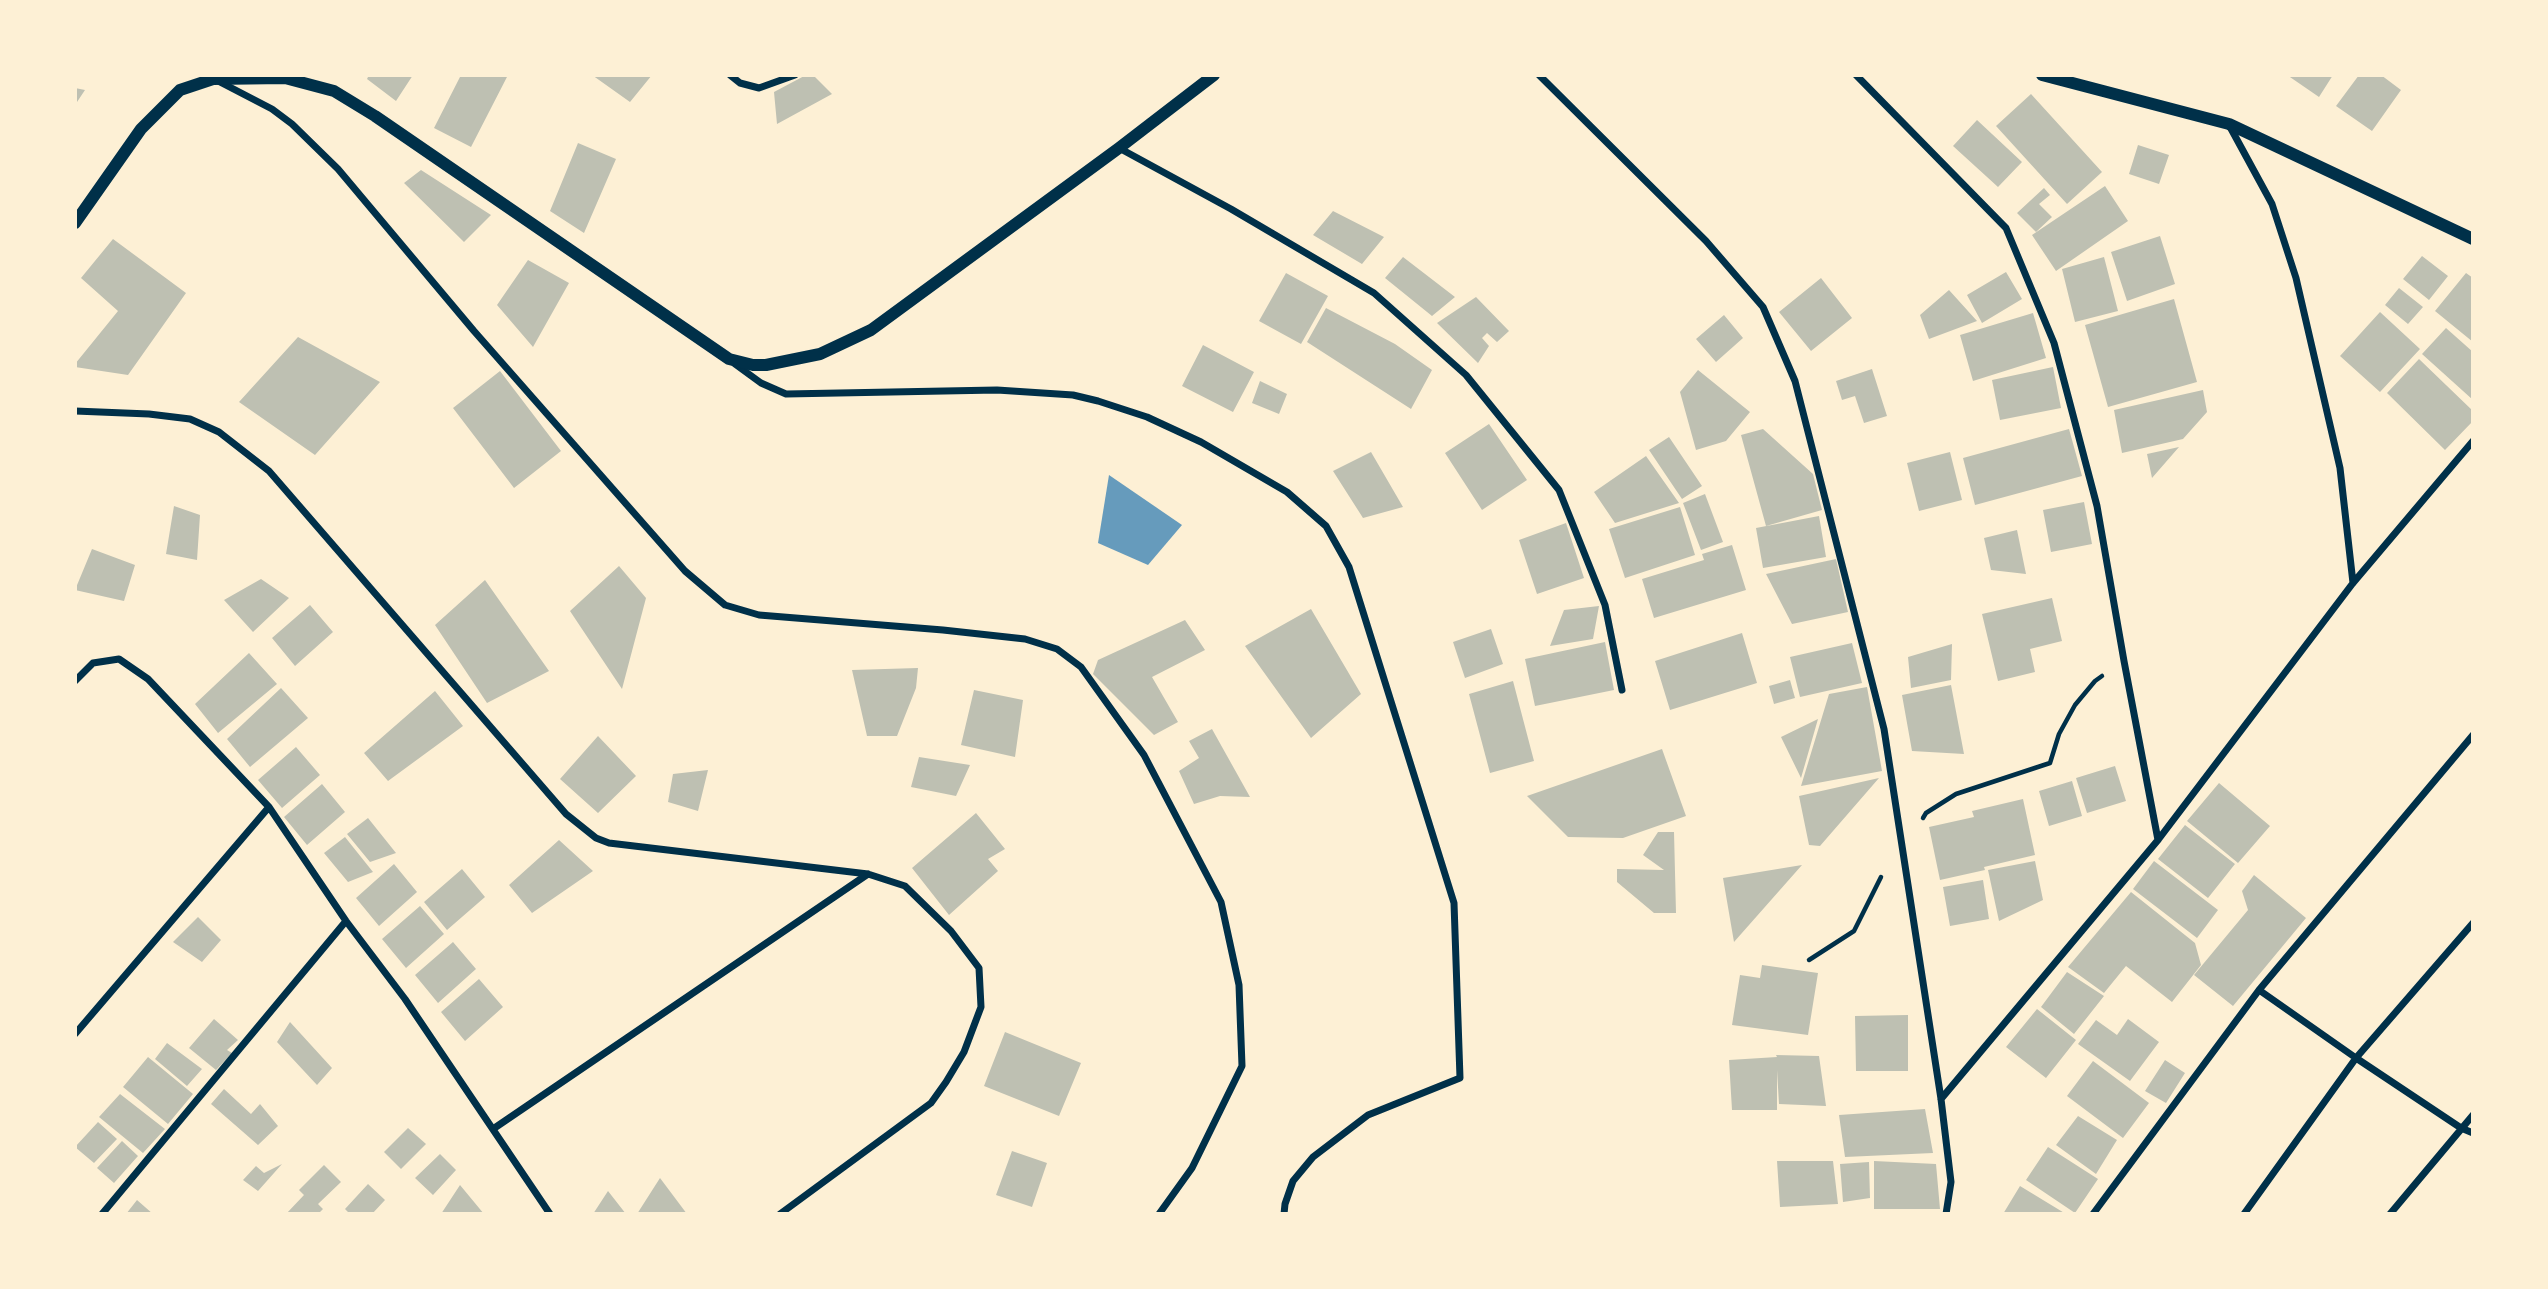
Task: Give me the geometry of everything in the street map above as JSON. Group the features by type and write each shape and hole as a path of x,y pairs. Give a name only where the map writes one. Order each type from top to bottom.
{"street":[{"path":"730,75 740,83 759,88 795,75"},
{"path":"729,359 752,365 766,365 811,356 871,330 1214,75"},
{"path":"1539,75 1706,241 1763,307 1796,381 1884,729 1941,1099 1951,1182 1945,1214"},
{"path":"1856,75 2006,228 2054,343 2097,506 2158,840"},
{"path":"2042,75 2229,124 2473,239"},
{"path":"75,223 141,128 180,90 213,79 285,78 334,91 375,116 761,383 786,394 997,390 1073,395 1147,417 1201,442 1287,492 1326,526 1349,567 1454,903 1460,1078 1368,1115 1313,1157 1293,1181 1284,1214"},
{"path":"213,79 282,116 338,169 474,331 685,571 725,605 759,615 1025,639 1057,649 1081,667 1144,755 1221,902 1239,985 1242,1066 1192,1168 1159,1214"},
{"path":"2229,124 2272,204 2296,278 2340,468 2353,583"},
{"path":"1119,148 1231,209 1374,293 1466,375 1559,490 1605,606 1622,690"},
{"path":"75,411 149,414 190,419 219,432 269,471 566,814 596,838 610,843 868,874 905,886 951,931 979,968 981,1007 964,1052 931,1103 780,1214"},
{"path":"1941,1099 2158,840 2353,583 2473,441"},
{"path":"75,681 93,663 119,659 148,679 269,807 346,921 405,999 550,1214"},
{"path":"2093,1214 2259,990 2473,735"},
{"path":"75,1034 269,807"},
{"path":"493,1129 868,874"},
{"path":"102,1214 346,921"},
{"path":"2244,1214 2356,1058 2473,923"},
{"path":"2259,990 2356,1058 2461,1128 2473,1133"},
{"path":"2390,1214 2473,1115"}],"path":[{"path":"1808,960 1854,930 1885,868 1926,813 1956,794 2050,763 2059,734 2075,705 2095,681 2124,661"}],"water":[{"path":"1109,475 1182,525 1148,565 1098,543"}],"building":[{"path":"369,75 413,75 396,101 367,79"},
{"path":"461,75 508,75 471,147 434,128"},
{"path":"592,75 652,75 630,102"},
{"path":"806,75 813,75 832,94 777,124 774,92"},
{"path":"2287,75 2333,75 2319,97"},
{"path":"2359,75 2381,75 2401,90 2372,131 2336,106"},
{"path":"75,88 85,90 75,105"},
{"path":"2031,94 2102,172 2067,204 1996,126"},
{"path":"1977,120 2022,162 1998,187 1953,146"},
{"path":"578,143 616,159 584,233 550,211"},
{"path":"2138,145 2169,155 2159,184 2129,174"},
{"path":"421,170 491,215 464,242 404,183"},
{"path":"2105,186 2128,221 2056,271 2032,235"},
{"path":"2044,188 2050,195 2039,204 2052,217 2036,232 2017,213"},
{"path":"1333,211 1384,237 1362,264 1313,235"},
{"path":"2160,236 2175,284 2127,301 2111,252"},
{"path":"113,239 186,293 128,375 75,367 118,311 81,278"},
{"path":"2422,256 2448,276 2429,300 2403,279"},
{"path":"1403,257 1455,297 1432,316 1385,278"},
{"path":"2104,257 2118,311 2075,322 2062,269"},
{"path":"528,260 569,283 533,347 497,305"},
{"path":"2006,272 2022,299 1982,323 1967,295"},
{"path":"1286,273 1328,296 1301,344 1259,321"},
{"path":"2466,273 2473,278 2473,342 2435,311"},
{"path":"1821,278 1852,318 1811,351 1779,312"},
{"path":"2399,288 2423,307 2408,324 2385,305"},
{"path":"1949,290 1977,321 1929,339 1920,315"},
{"path":"1476,297 1509,331 1497,342 1487,333 1482,338 1489,346 1478,363 1437,323"},
{"path":"2174,299 2197,382 2108,407 2085,325"},
{"path":"1326,308 1395,344 1432,370 1411,409 1307,342"},
{"path":"2380,312 2420,349 2380,392 2340,356"},
{"path":"2033,313 2046,358 1973,381 1960,335"},
{"path":"1724,315 1743,338 1716,362 1696,339"},
{"path":"2446,328 2473,352 2473,400 2422,354"},
{"path":"298,337 380,382 315,455 239,402"},
{"path":"1203,345 1254,372 1233,412 1182,386"},
{"path":"2419,359 2473,411 2473,421 2445,450 2387,393"},
{"path":"2053,367 2061,408 2000,420 1992,380"},
{"path":"1872,369 1887,416 1864,423 1855,396 1842,400 1836,381"},
{"path":"1698,370 1750,412 1726,441 1696,450 1680,392"},
{"path":"500,371 561,451 514,488 453,408"},
{"path":"1260,381 1287,394 1279,414 1252,403"},
{"path":"2203,390 2207,412 2183,439 2122,453 2114,410"},
{"path":"1489,424 1527,480 1482,510 1445,453"},
{"path":"1763,429 1813,474 1822,510 1766,526 1741,435"},
{"path":"2069,429 2082,476 1975,505 1963,458"},
{"path":"1669,437 1702,486 1682,499 1649,450"},
{"path":"2179,447 2152,478 2147,454"},
{"path":"1371,452 1403,507 1363,518 1333,471"},
{"path":"1950,452 1962,500 1919,511 1907,463"},
{"path":"1646,456 1679,503 1615,523 1594,492"},
{"path":"1705,494 1723,542 1701,550 1683,503"},
{"path":"2084,502 2092,544 2051,552 2043,510"},
{"path":"174,506 200,515 197,560 166,554"},
{"path":"1680,507 1695,555 1625,578 1609,529"},
{"path":"1819,516 1826,557 1763,568 1756,528"},
{"path":"1566,523 1584,578 1537,594 1519,540"},
{"path":"2017,530 2026,574 1991,570 1984,538"},
{"path":"1732,545 1746,590 1654,618 1642,579 1704,560 1702,554"},
{"path":"92,549 135,565 124,601 75,590"},
{"path":"1836,559 1848,612 1792,624 1766,574"},
{"path":"619,566 646,598 622,689 570,611"},
{"path":"261,579 289,598 253,632 224,600"},
{"path":"485,580 549,671 487,703 435,625"},
{"path":"2052,598 2062,641 2030,649 2035,672 1998,681 1982,614"},
{"path":"310,605 333,632 295,666 272,638"},
{"path":"1599,606 1593,639 1550,646 1564,610"},
{"path":"1311,609 1361,694 1311,738 1245,646"},
{"path":"1185,620 1205,650 1152,677 1178,722 1154,735 1093,674 1098,660"},
{"path":"1491,629 1503,664 1465,678 1453,642"},
{"path":"1742,633 1757,683 1670,710 1655,661"},
{"path":"1605,642 1614,690 1535,706 1525,659"},
{"path":"1852,643 1862,683 1800,697 1790,657"},
{"path":"1952,644 1951,680 1911,688 1908,657"},
{"path":"249,653 277,684 218,733 195,704"},
{"path":"918,668 916,688 897,736 867,736 852,670"},
{"path":"1790,680 1795,698 1774,704 1769,686"},
{"path":"1513,681 1534,761 1490,773 1469,694"},
{"path":"1951,685 1964,754 1912,751 1902,695"},
{"path":"1867,687 1882,771 1801,786 1829,694"},
{"path":"281,688 308,718 250,767 227,739"},
{"path":"974,690 1023,700 1015,757 961,745"},
{"path":"435,691 463,726 388,781 364,753"},
{"path":"1818,719 1801,778 1781,737"},
{"path":"1212,729 1250,797 1220,796 1194,804 1179,771 1199,758 1189,741"},
{"path":"598,736 636,776 598,813 560,779"},
{"path":"296,747 320,775 282,808 258,780"},
{"path":"1662,749 1686,816 1623,838 1568,837 1527,796"},
{"path":"919,757 970,765 956,796 911,787"},
{"path":"2115,766 2126,801 2087,813 2076,778"},
{"path":"708,770 698,811 668,802 673,774"},
{"path":"1879,778 1820,846 1809,845 1799,796"},
{"path":"2072,781 2082,816 2049,826 2039,791"},
{"path":"2219,783 2270,826 2238,863 2187,821"},
{"path":"322,784 345,812 307,845 284,817"},
{"path":"2023,799 2035,855 1940,880 1929,827 1974,817 1972,811"},
{"path":"976,813 1005,849 988,859 998,871 949,915 912,868"},
{"path":"368,818 396,853 370,862 347,834"},
{"path":"2185,825 2235,864 2208,898 2158,859"},
{"path":"1658,832 1674,832 1676,913 1654,913 1617,882 1617,869 1664,870 1643,855"},
{"path":"345,837 373,872 348,882 324,853"},
{"path":"559,840 593,871 532,913 509,885"},
{"path":"2035,861 2043,900 1999,921 1988,870"},
{"path":"2154,861 2218,910 2197,938 2133,889"},
{"path":"394,864 417,892 379,926 356,898"},
{"path":"1802,865 1734,942 1723,878"},
{"path":"462,869 485,897 447,930 424,902"},
{"path":"2254,875 2306,918 2233,1006 2194,975 2248,910 2242,891"},
{"path":"1983,880 1989,919 1950,926 1943,887"},
{"path":"2131,892 2195,943 2201,965 2172,1002 2126,966 2104,993 2068,967"},
{"path":"420,906 444,934 406,968 382,939"},
{"path":"198,917 221,940 202,962 173,942"},
{"path":"453,942 476,969 438,1003 415,975"},
{"path":"1762,965 1818,973 1808,1035 1732,1025 1740,975 1760,978"},
{"path":"2067,972 2104,996 2074,1034 2041,1007"},
{"path":"479,979 503,1007 465,1041 441,1012"},
{"path":"2037,1009 2076,1040 2046,1078 2006,1047"},
{"path":"1908,1015 1908,1071 1856,1071 1855,1016"},
{"path":"214,1019 238,1040 227,1050 232,1053 216,1070 189,1048"},
{"path":"2128,1019 2159,1042 2130,1081 2078,1044 2096,1020 2117,1035"},
{"path":"290,1022 332,1068 317,1085 277,1042"},
{"path":"1005,1032 1081,1063 1059,1116 984,1086"},
{"path":"167,1043 202,1069 187,1086 155,1059"},
{"path":"1776,1055 1819,1056 1826,1106 1779,1104 1777,1070 1777,1110 1732,1110 1729,1060 1777,1057"},
{"path":"148,1057 193,1094 168,1124 123,1087"},
{"path":"2165,1060 2185,1073 2166,1103 2145,1091"},
{"path":"2093,1061 2149,1103 2123,1138 2067,1096"},
{"path":"224,1089 251,1114 260,1104 278,1126 258,1145 211,1104"},
{"path":"120,1094 165,1129 143,1153 99,1117"},
{"path":"1925,1109 1933,1153 1845,1157 1839,1115"},
{"path":"2078,1116 2117,1140 2096,1174 2056,1145"},
{"path":"98,1122 117,1139 94,1163 75,1147"},
{"path":"408,1128 426,1144 401,1169 384,1152"},
{"path":"122,1141 138,1156 114,1183 97,1168"},
{"path":"2048,1147 2098,1179 2075,1213 2026,1180"},
{"path":"1012,1151 1047,1163 1032,1207 996,1195"},
{"path":"440,1154 456,1170 433,1195 415,1178"},
{"path":"1777,1161 1833,1161 1838,1204 1780,1207"},
{"path":"1874,1161 1936,1164 1940,1209 1874,1209"},
{"path":"1869,1162 1870,1198 1843,1202 1840,1164"},
{"path":"282,1164 258,1191 243,1180 256,1166 264,1173"},
{"path":"324,1165 341,1182 318,1204 323,1209 318,1214 286,1214 304,1195 299,1190"},
{"path":"660,1178 687,1214 637,1214"},
{"path":"368,1184 385,1200 372,1214 350,1214 345,1209"},
{"path":"460,1185 484,1214 441,1214"},
{"path":"2020,1186 2066,1214 2003,1214"},
{"path":"608,1191 626,1214 593,1214"},
{"path":"137,1200 153,1214 126,1214"}]}
